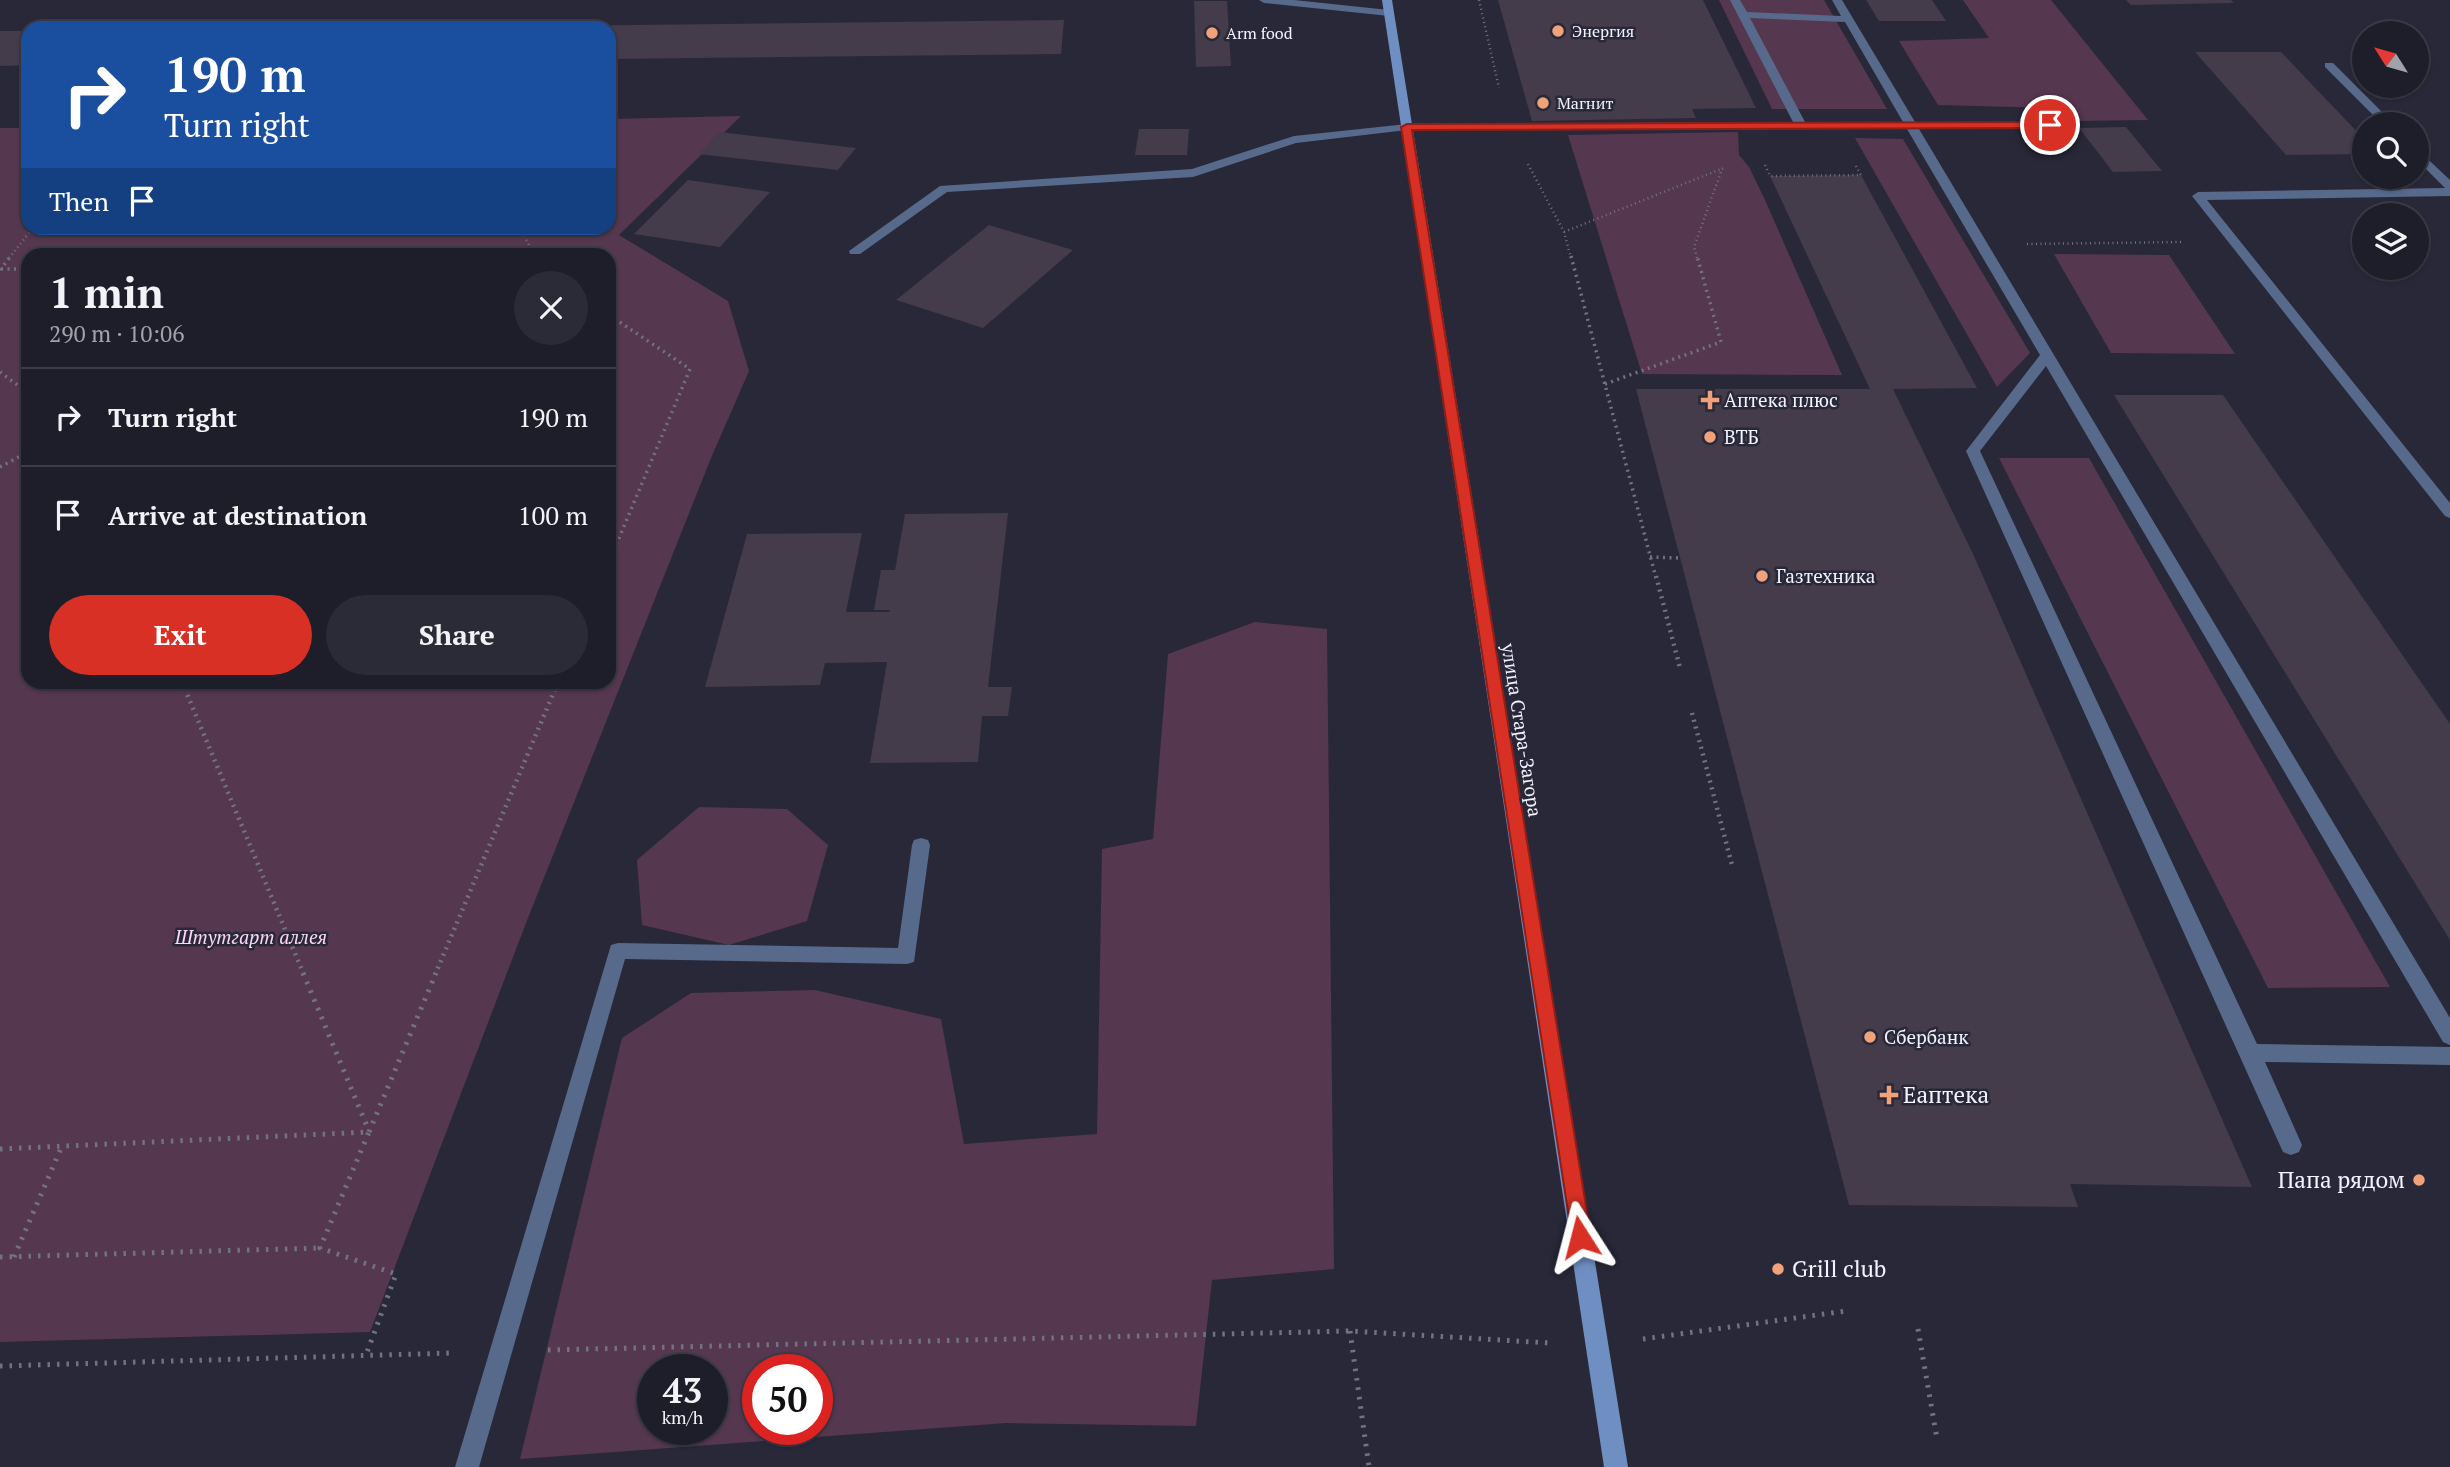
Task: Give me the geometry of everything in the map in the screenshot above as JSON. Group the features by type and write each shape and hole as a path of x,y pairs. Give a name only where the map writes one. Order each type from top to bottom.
{"main road":[{"name":"улица Стара-Загора","path":"1388,6 1616,1467"}],"lane":[{"path":"1264,0 1388,6"},
{"path":"1735,0 1801,126"},
{"path":"1837,0 2450,1035"},
{"path":"1743,15 1848,19"},
{"path":"2329,65 2376,112"},
{"path":"855,251 944,188 1193,173 1294,140 1407,127 2050,125"},
{"path":"2429,166 2450,189"},
{"path":"2450,189 2199,196 2450,513"},
{"path":"2047,356 1973,451 2291,1145"},
{"path":"467,1467 618,951 907,956 921,845"},
{"path":"2251,1053 2450,1056"}],"path":[{"path":"1479,0 1508,127 1564,232 1679,668"},
{"path":"1564,232 1735,165"},
{"path":"1605,384 1721,342 1695,247 1722,169"},
{"path":"0,270 28,235"},
{"path":"1980,244 2233,242"},
{"path":"0,270 21,269"},
{"path":"616,320 690,369 616,545"},
{"path":"0,372 21,388"},
{"path":"0,467 21,456"},
{"path":"1650,557 1680,558"},
{"path":"185,689 369,1132"},
{"path":"320,1248 555,689"},
{"path":"1692,713 1732,865"},
{"path":"0,1149 369,1132"},
{"path":"14,1257 62,1146"},
{"path":"0,1258 320,1248 396,1274 366,1355"},
{"path":"0,1366 1350,1331 1597,1346 1846,1311"},
{"path":"1918,1329 1937,1439"},
{"path":"1350,1331 1369,1467"}],"green space":[{"path":"1719,0 1824,0 1887,109 1772,109"},
{"path":"1963,0 2051,0 2148,120 2075,121 2054,108 1938,105 1899,41 1989,38"},
{"name":"Штутгарт аллея","path":"741,116 619,235 728,301 749,371 711,458 526,923 370,1332 0,1342 0,128 21,128 21,235 616,235 616,119"},
{"path":"1738,132 1739,155 1749,167 1765,200 1842,375 1642,374 1568,135"},
{"path":"1855,138 1903,139 2030,353 1997,387"},
{"path":"2054,254 2169,255 2235,354 2111,353"},
{"path":"1999,458 2089,458 2390,987 2268,988"},
{"path":"1255,622 1327,629 1334,1269 1212,1280 1196,1426 1006,1423 833,1436 833,1354 742,1354 742,1443 728,1444 728,1354 637,1354 637,1445 709,1445 520,1459 622,1038 691,993 815,990 941,1019 964,1144 1097,1134 1102,849 1153,839 1168,654"},
{"path":"699,807 787,809 828,845 807,921 729,945 642,925 637,860"}],"building":[{"path":"1498,0 1703,0 1756,108 1692,109 1696,118 1532,121"},
{"path":"1866,0 1932,0 1946,21 1879,21"},
{"path":"2126,0 2231,0 2234,3 2131,5"},
{"path":"1194,1 1227,1 1231,66 1196,67"},
{"path":"1064,20 1061,54 616,59 616,25"},
{"path":"0,31 21,31 21,65 0,66"},
{"path":"2195,52 2281,52 2352,126 2352,154 2286,155"},
{"path":"2126,127 2162,171 2113,172 2079,128"},
{"path":"1139,129 1189,129 1187,155 1135,155"},
{"path":"719,132 856,148 838,170 699,154"},
{"path":"1861,175 1977,388 1893,389 1974,556 2252,1187 2070,1184 2078,1207 1849,1205 1636,389 1870,389 1770,176"},
{"path":"688,180 770,192 720,247 634,234"},
{"path":"989,225 1073,250 983,328 896,300"},
{"path":"2114,395 2223,395 2450,724 2450,940"},
{"path":"1008,513 988,687 1012,687 1008,716 982,716 978,762 870,763 887,662 825,663 820,685 705,687 747,534 862,533 846,612 889,612 890,610 874,610 881,570 895,570 905,514"}],"place":[{"name":"Энергия","path":"1558,31"},
{"name":"Arm food","path":"1212,33"},
{"name":"Магнит","path":"1543,103"},
{"name":"Аптека плюс","path":"1710,400"},
{"name":"ВТБ","path":"1710,437"},
{"name":"Газтехника","path":"1762,576"},
{"name":"Сбербанк","path":"1870,1037"},
{"name":"Еаптека","path":"1889,1095"},
{"name":"Папа рядом","path":"2419,1180"},
{"name":"Grill club","path":"1778,1269"}],"route":[{"path":"1580,1237 1407,127 2050,125"}]}
